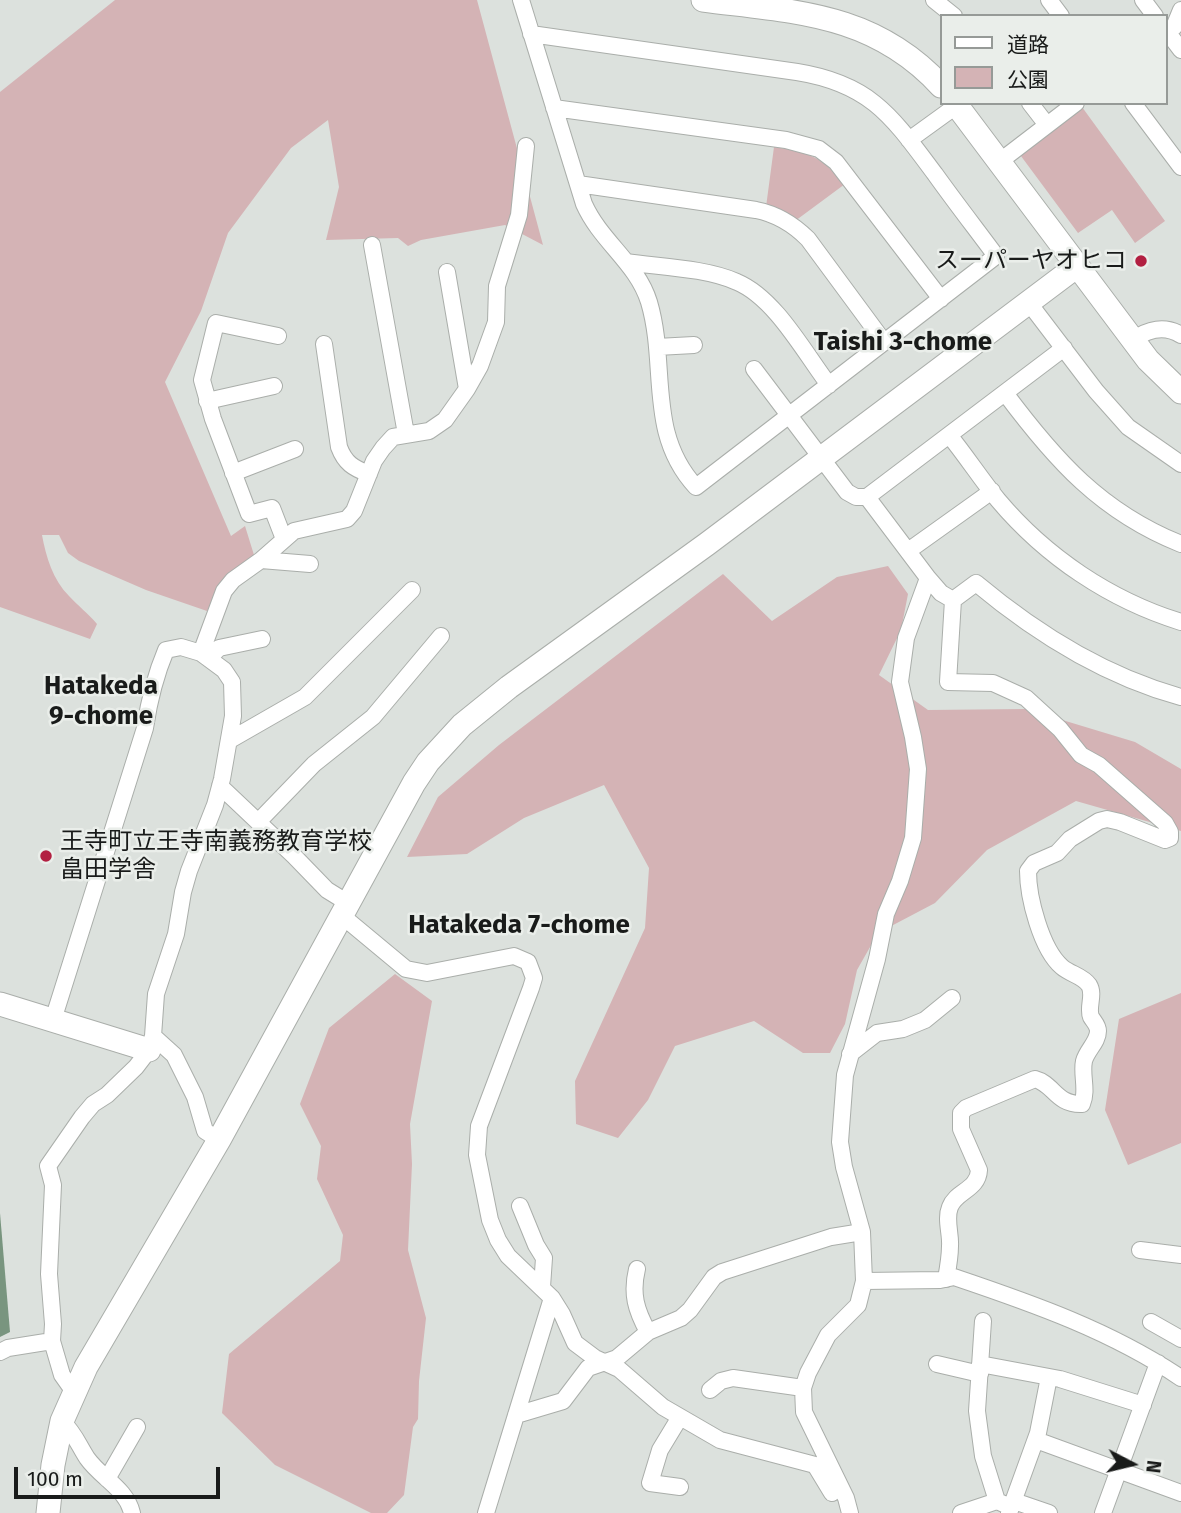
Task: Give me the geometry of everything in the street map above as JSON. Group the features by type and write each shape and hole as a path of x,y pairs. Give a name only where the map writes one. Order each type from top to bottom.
{"street":[{"path":"521,0 531,34 578,184 591,221 626,262 648,298 657,347 666,434 678,465 696,487 996,256 889,114 851,88 827,78 797,72 531,34"},
{"path":"703,0 757,4 827,18 856,27 902,52 940,85"},
{"path":"934,0 952,14"},
{"path":"1167,31 1174,27 1181,10"},
{"path":"1167,33 1181,50"},
{"path":"909,140 955,105"},
{"path":"957,105 1133,340 1161,374 1181,392"},
{"path":"1032,105 1047,125"},
{"path":"999,162 1073,105"},
{"path":"1134,105 1181,167"},
{"path":"554,108 786,140 819,149 845,172 941,299"},
{"path":"205,656 224,591 233,580 294,531 347,519 354,511 383,448 393,437 429,430 445,420 467,389 480,366 496,322 497,286 519,215 526,146"},
{"path":"578,184 756,210 778,217 808,239 884,342"},
{"path":"372,245 407,435"},
{"path":"626,262 712,274 739,282 766,301 829,385"},
{"path":"48,1513 53,1465 62,1422 74,1391 219,1140 344,909 428,762 462,726 509,687 707,544 1077,266"},
{"path":"447,272 467,389"},
{"path":"1029,303 1096,391 1128,428 1181,464"},
{"path":"278,336 216,323 202,380 207,401 249,514 272,508 284,539"},
{"path":"1133,340 1145,331 1161,329 1172,330 1181,335"},
{"path":"324,344 343,459 353,468 369,474"},
{"path":"657,347 694,345"},
{"path":"754,369 847,492 867,497 1064,348"},
{"path":"207,401 274,386"},
{"path":"1004,393 1052,454 1094,493 1138,523 1181,544"},
{"path":"949,435 1023,526 1075,570 1126,600 1181,622"},
{"path":"233,473 295,449"},
{"path":"908,551 992,491"},
{"path":"867,497 928,578 941,593 953,600"},
{"path":"261,560 310,564"},
{"path":"850,1512 804,1412 803,1388 828,1335 858,1305 864,1281 862,1232 840,1142 845,1075 877,959 886,914 900,881 913,838 918,769 914,737 900,682 906,638 928,578"},
{"path":"953,600 976,583 1037,631 1068,650 1139,684 1181,697"},
{"path":"230,740 305,697 412,590"},
{"path":"946,1279 950,1248 948,1210 979,1177 979,1170 961,1129 961,1113 966,1108 1035,1079 1040,1080 1055,1096 1066,1102 1082,1104 1085,1097 1084,1063 1098,1029 1090,1011 1092,991 1088,984 1057,962 1046,944 1031,899 1028,871 1034,863 1057,853 1070,839 1107,819 1165,840 1170,838 1165,823 1099,765 1081,754 1060,729 1026,698 993,683 948,682 953,600"},
{"path":"258,822 314,764 373,717 442,636"},
{"path":"205,656 219,648 262,639"},
{"path":"53,1020 141,740 149,702 166,650 181,647 205,656 224,670 232,682 234,695 230,740 220,786 183,892 176,934 156,994 151,1043 136,1067 82,1117 48,1166 53,1185 49,1274 52,1341 62,1375 74,1391"},
{"path":"220,786 406,969 427,973 514,956 528,962 534,978 479,1126 477,1154 490,1220 498,1240 508,1256 547,1292 562,1314 575,1343 595,1358 619,1369 663,1407 730,1445 815,1465 834,1496 850,1512"},
{"path":"850,1054 877,1033 903,1029 925,1020 952,998"},
{"path":"0,1004 53,1020 151,1043 174,1055 195,1097 205,1131 219,1140"},
{"path":"486,1513 516,1415 547,1292 544,1258 520,1206"},
{"path":"516,1415 563,1401 588,1368 617,1358 648,1332 681,1318 722,1272 831,1237 862,1232"},
{"path":"1140,1250 1181,1255"},
{"path":"637,1269 633,1286 636,1311 648,1332"},
{"path":"864,1281 954,1277 1093,1328 1181,1378"},
{"path":"983,1321 977,1411 979,1436 1008,1505"},
{"path":"1151,1322 1181,1339"},
{"path":"0,1352 8,1348 52,1341"},
{"path":"1103,1513 1158,1363"},
{"path":"937,1364 1049,1377 1143,1405"},
{"path":"1008,1505 1036,1440 1049,1377"},
{"path":"710,1390 721,1381 733,1378 803,1388"},
{"path":"680,1417 660,1450 650,1483 680,1487"},
{"path":"62,1422 75,1434 87,1457 129,1502 132,1513"},
{"path":"107,1479 137,1427"},
{"path":"1036,1440 1181,1493"},
{"path":"961,1513 1008,1505 1049,1513"}],"green space":[{"path":"115,0 477,0 543,245 505,225 421,240 408,246 398,238 326,240 339,187 328,120 291,148 228,233 201,311 165,382 231,536 245,526 254,555 226,575 207,611 146,590 79,561 68,553 59,535 42,535 54,575 69,596 97,624 90,639 0,607 0,92"},
{"path":"1082,107 1165,221 1135,243 1112,210 1078,233 1018,152"},
{"path":"774,147 814,157 845,184 795,221 766,207"},
{"path":"888,566 908,594 901,630 879,675 928,710 1026,709 1135,742 1181,769 1181,831 1076,801 987,850 935,903 878,933 857,970 845,1024 830,1053 803,1053 754,1021 675,1046 648,1100 618,1138 576,1124 575,1081 645,928 649,868 604,785 524,818 467,854 407,857 438,797 499,745 723,574 772,621 837,577"},
{"path":"395,974 432,1001 410,1124 412,1164 408,1250 426,1318 418,1419 413,1427 404,1495 387,1513 371,1513 275,1465 222,1413 229,1354 340,1261 343,1235 317,1179 321,1146 300,1104 329,1028"},
{"path":"1181,993 1181,1143 1128,1165 1105,1110 1119,1019"}],"shaded area":[{"path":"0,1213 10,1332 0,1337"}],"place":[{"name":"スーパーヤオヒコ","path":"1141,261"},
{"name":"王寺町立王寺南義務教育学校 畠田学舎","path":"46,856"}],"district":[{"name":"Taishi 3-chome","path":"903,343"},
{"name":"Hatakeda 9-chome","path":"101,702"},
{"name":"Hatakeda 7-chome","path":"519,926"}]}
